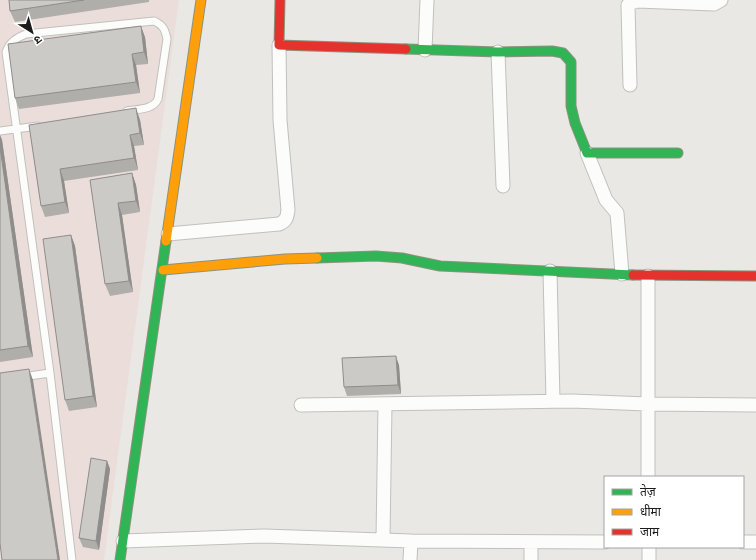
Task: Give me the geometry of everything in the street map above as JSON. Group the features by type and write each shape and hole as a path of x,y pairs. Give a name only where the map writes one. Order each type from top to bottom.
{"street":[{"path":"120,560 202,0"},
{"path":"168,234 279,224 284,222 287,217 288,210 280,120 280,0"},
{"path":"425,50 427,0"},
{"path":"630,84 629,4 638,1 714,4 721,0"},
{"path":"279,45 498,52 563,52 571,62 572,110 575,123 606,200 618,213 622,274"},
{"path":"498,52 503,186"},
{"path":"587,153 678,153"},
{"path":"163,270 285,259 376,256 402,258 440,266 648,276 756,276"},
{"path":"550,271 552,401"},
{"path":"648,276 648,476"},
{"path":"301,405 552,401 756,405"},
{"path":"383,540 385,404"},
{"path":"123,541 264,536 411,541 604,542"},
{"path":"410,560 411,541"},
{"path":"531,542 531,560"},
{"path":"744,542 756,542"},
{"path":"648,560 649,548"}],"lane":[{"path":"72,560 50,373 6,52 9,45 17,38 26,34 154,21 161,24 165,30 167,39 158,99 156,103 151,106 117,112"},
{"path":"0,131 48,124"},
{"path":"14,378 50,373"}],"shaded area":[{"path":"0,0 179,0 104,560 0,560"}],"building":[{"path":"9,0 84,0 10,11"},
{"path":"141,26 144,52 132,54 136,82 15,98 8,44"},
{"path":"136,108 140,133 130,135 134,158 60,169 65,202 41,206 29,125"},
{"path":"0,147 28,346 0,350"},
{"path":"132,173 136,201 118,203 129,281 105,284 90,180"},
{"path":"71,235 93,396 65,400 43,239"},
{"path":"396,356 398,385 344,387 342,358"},
{"path":"29,369 58,560 2,560 0,543 0,373"},
{"path":"91,458 107,461 96,541 79,538"}],"traffic: fast":[{"path":"406,49 498,52 552,51 563,53 571,62 571,106 575,123 587,153 678,153"},
{"path":"120,560 166,241"},
{"path":"317,258 376,256 402,258 440,266 633,275"}],"traffic: slow":[{"path":"166,241 201,0"},
{"path":"163,270 285,259 317,258"}],"traffic: jam":[{"path":"280,0 279,45 406,49"},
{"path":"633,275 756,276"}]}
